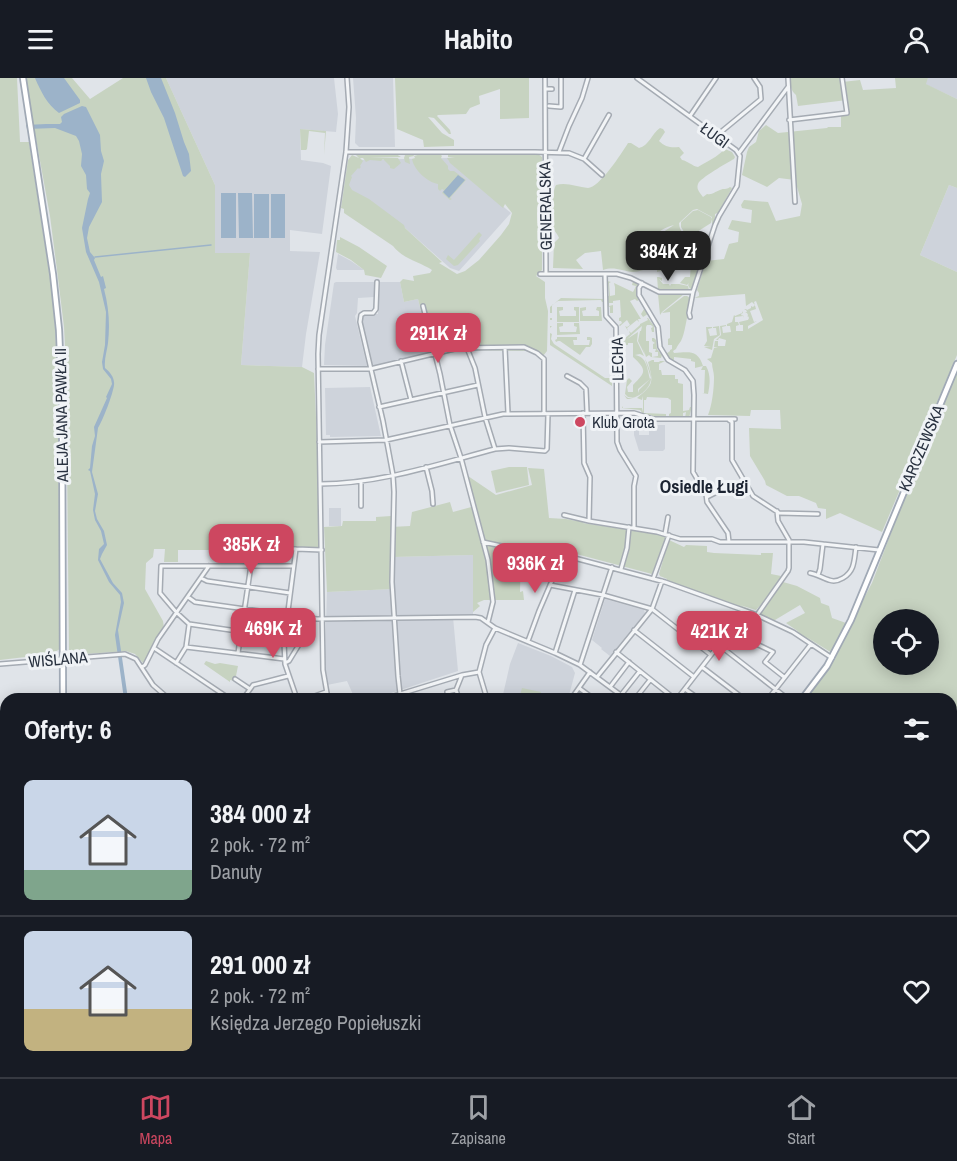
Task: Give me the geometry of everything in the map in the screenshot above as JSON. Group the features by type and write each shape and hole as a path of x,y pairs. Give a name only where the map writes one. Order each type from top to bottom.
{"main road":[{"name":"ALEJA JANA PAWŁA II","path":"22,78 53,274 60,346 63,427 63,693"},
{"name":"KARCZEWSKA","path":"806,693 832,658 851,620 957,363"}],"street":[{"path":"323,693 326,692 323,670 319,335 346,152 349,107 347,78"},
{"name":"GENERALSKA","path":"545,78 546,274 625,276 659,292 693,292"},
{"path":"549,106 561,107 561,78"},
{"path":"559,152 588,78"},
{"name":"ŁUGI","path":"637,78 739,153 738,183 717,220 693,292 688,313 690,317"},
{"path":"690,116 716,78"},
{"path":"716,136 761,99 760,87 754,78"},
{"path":"788,78 795,202"},
{"path":"789,120 847,113 842,78"},
{"path":"561,84 566,84"},
{"path":"739,153 788,87"},
{"path":"545,89 552,89"},
{"path":"584,159 609,115"},
{"path":"346,152 573,153 584,159 602,175"},
{"path":"540,274 546,274"},
{"name":"LECHA","path":"605,274 606,317 616,327 618,445 636,476 634,528"},
{"path":"376,282 375,311 364,313 360,318 393,475 394,618 400,693"},
{"path":"642,283 639,295 658,327 660,347 668,360 685,370 693,381 693,472 707,501 728,532 729,542"},
{"path":"423,306 450,425 488,560 493,602 488,622"},
{"path":"318,369 370,369 458,348 524,347 544,359 547,448 542,452 509,448 495,449 393,475 360,481 320,484"},
{"path":"467,348 475,368 485,417 495,449"},
{"path":"505,348 508,413"},
{"path":"401,362 411,400"},
{"path":"567,376 586,389 584,463 590,477 589,521"},
{"path":"380,407 478,385"},
{"path":"319,442 386,440 508,413 634,413 651,419 667,420 735,419"},
{"path":"728,419 732,422 732,460 753,496 779,513 818,514"},
{"path":"426,467 433,504"},
{"path":"360,481 361,506"},
{"path":"707,497 714,493 731,492 746,485"},
{"path":"757,615 788,571 789,539 778,521 777,511"},
{"path":"564,515 680,539 712,539 719,542 789,542 879,550"},
{"path":"653,579 667,535 668,517"},
{"path":"621,569 627,548 629,527"},
{"path":"483,542 511,548 528,546 545,549 662,581 757,615 793,632 832,658"},
{"path":"818,574 823,544"},
{"path":"810,573 818,574 830,581 839,581 850,574 854,566 856,547"},
{"path":"254,550 281,548 321,550"},
{"path":"295,693 284,661 284,637 296,549"},
{"path":"528,641 563,555"},
{"path":"162,693 153,685 142,667 210,565"},
{"path":"238,653 251,565"},
{"path":"186,647 289,661 302,640 189,624 160,593 162,566 293,566"},
{"path":"580,665 612,567"},
{"path":"201,578 207,581 290,593"},
{"path":"597,677 652,609 662,581"},
{"path":"550,585 603,595 652,609 711,655"},
{"path":"555,653 575,590"},
{"path":"188,597 195,602 323,619 473,616 580,665 618,693"},
{"path":"682,693 745,611"},
{"path":"176,663 186,647 189,624"},
{"path":"485,693 479,672 486,645 495,628"},
{"path":"634,630 694,678"},
{"path":"730,631 773,652 765,662 784,676"},
{"path":"772,693 811,644"},
{"path":"719,645 780,693"},
{"path":"153,648 221,693"},
{"path":"616,652 668,693"},
{"name":"WIŚLANA","path":"0,664 122,654 134,657 142,667"},
{"path":"610,687 629,662"},
{"path":"702,667 736,693"},
{"path":"623,693 640,671"},
{"path":"403,693 479,672"},
{"path":"575,693 590,672"},
{"path":"457,693 462,675"},
{"path":"247,693 254,684 288,676"},
{"path":"235,679 250,689"},
{"path":"640,693 650,680"},
{"path":"579,688 586,693"},
{"path":"686,689 691,693"},
{"path":"447,693 456,690"}],"shaded area":[{"path":"166,78 334,78 338,114 336,132 300,129 301,160 331,166 322,234 290,230 290,251 320,252 302,367 241,365 250,253 215,253 215,185"},
{"path":"353,78 393,78 395,147 359,147 355,143"},
{"path":"928,78 957,78 957,99 925,84"},
{"path":"448,158 511,213 459,271 450,268 405,228 348,189 351,162"},
{"path":"949,185 957,188 957,272 920,255"},
{"path":"338,254 351,261 364,270 337,270"},
{"path":"336,282 375,282 374,297 358,298 355,316 367,366 324,365 325,345"},
{"path":"378,282 400,282 404,302 418,299 429,353 372,366 361,318 365,314 378,314"},
{"path":"370,387 381,436 330,437 326,435 325,388"},
{"path":"648,423 648,426 639,427 639,435 649,435 649,431 657,431 657,425 665,425 665,449 663,451 639,451 634,427 637,424"},
{"path":"329,508 341,508 341,526 329,526"},
{"path":"473,555 473,616 453,617 458,671 391,693 352,693 347,681 327,685 325,658 327,592 393,589 393,557"},
{"path":"605,599 644,610 645,613 610,656 592,640"},
{"path":"518,643 551,656 572,667 575,673 570,693 503,693"}],"green space":[{"path":"0,78 17,78 20,142 29,142 52,291 58,385 60,649 51,654 0,660"},
{"path":"25,78 72,78 90,99 123,78 166,78 215,185 215,253 250,253 241,365 302,367 314,373 319,484 319,548 239,546 241,564 230,564 230,558 220,550 178,550 178,562 164,562 165,549 154,549 153,557 146,563 145,589 163,621 164,628 143,663 135,654 126,651 73,655 69,652 64,327 50,216"},
{"path":"395,78 529,78 529,118 500,119 500,89 479,96 480,104 470,108 466,114 438,115 451,134 434,118 428,117 442,133 454,140 454,146 424,147 423,140 397,129"},
{"path":"790,78 841,78 842,82 860,80 863,90 896,88 895,78 928,78 926,84 957,99 957,188 949,185 920,255 957,272 957,355 882,532 840,513 826,519 826,509 818,508 816,503 799,496 787,496 766,485 750,456 749,428 781,429 780,410 751,410 750,416 708,415 714,377 712,363 707,359 711,358 714,348 718,348 714,347 715,341 718,341 718,346 725,346 726,340 719,338 716,340 721,335 720,326 726,325 722,327 723,333 731,332 727,324 732,322 734,315 742,311 744,318 743,316 735,317 735,322 739,325 736,326 736,331 743,331 743,325 739,322 749,318 744,310 755,305 752,302 746,306 745,294 694,298 699,296 697,290 706,261 724,259 729,244 738,242 739,232 728,229 732,220 751,223 752,210 742,208 744,200 768,202 776,221 800,216 802,204 795,180 779,178 767,187 742,175 749,147 756,142 759,131 766,125 778,133 841,127 841,116 848,116 847,100 798,106","holes":["756,301 763,320 748,329 748,326 757,321 754,322 750,311 756,309 754,302"]},
{"path":"660,128 665,132 659,141 668,147 679,147 684,153 680,157 682,160 698,167 725,149 732,152 735,157 698,184 703,197 721,189 732,188 718,213 715,214 712,226 712,217 697,209 679,223 683,234 692,240 681,248 683,251 692,245 698,253 705,249 702,260 686,260 682,263 682,267 665,266 663,270 661,267 661,271 657,272 657,260 667,256 664,252 660,254 659,251 662,249 660,246 669,239 665,233 663,235 666,240 653,248 652,245 660,234 674,225 659,232 650,242 643,270 633,272 603,270 601,251 585,253 576,260 583,269 553,268 554,243 559,238 552,221 556,185 568,184 588,188 593,186 610,169 628,143 642,147"},
{"path":"300,129 326,131 324,155 325,133 309,131 307,149 301,150"},
{"path":"354,153 396,154 401,157 369,158 398,158 401,163 394,169 390,168 383,159 366,162 360,158 363,161 361,167 351,176 349,185 352,190 369,199 404,225 442,262 439,263 457,274 479,260 509,224 512,213 505,204 503,208 450,163 447,158 455,157 448,157 448,155 453,153 521,153 538,154 542,157 542,270 536,276 545,282 548,311 547,351 543,356 530,351 465,350 432,357 418,299 404,302 400,282 403,279 414,281 413,276 430,273 432,270 402,254 344,213 344,209 341,208 348,160 352,155 359,158"},
{"path":"408,154 414,156 409,157 410,164 405,162 404,158"},
{"path":"440,154 450,171 454,171 466,180 450,198 452,199 450,200 442,193 444,190 438,189 438,184 425,178 418,171 413,163 414,156"},
{"path":"698,210 711,217 711,223 687,237 681,227 681,222 693,211"},
{"path":"479,232 482,235 480,241 458,265 454,266 446,259 448,255 454,260"},
{"path":"340,237 387,266 381,278 365,275 364,270 336,252 337,240 340,240"},
{"path":"701,262 692,288 690,289 689,283 687,285 680,283 685,277 690,277 691,263"},
{"path":"657,277 662,278 662,281 659,279 663,284 688,286 689,290 658,289"},
{"path":"607,281 611,282 609,283 610,296 615,295 614,283 633,292 636,286 632,285 633,281 639,284 637,294 648,314 643,317 641,314 644,309 639,300 630,301 641,319 627,328 628,331 625,326 630,325 627,320 619,325 622,323 619,321 621,317 620,300 609,303 609,306 613,305 613,313 610,313 610,307 607,306 607,296 609,296"},
{"path":"658,294 684,294 660,315"},
{"path":"684,296 690,298 685,327 681,341 673,351 674,353 695,354 703,366 695,368 695,362 691,359 674,357 676,363 666,354 672,349 672,345 668,345 670,312 662,313"},
{"path":"561,298 604,299 604,302 601,300 554,303"},
{"path":"557,307 563,307 563,310 559,311 560,316 576,316 574,307 579,307 579,322 557,322"},
{"path":"586,307 586,310 582,311 583,316 599,316 599,311 596,310 597,307 601,307 602,321 580,321 580,308"},
{"path":"648,318 654,326 654,332 652,332 651,325 646,327 649,352 652,353 652,357 658,356 656,349 653,349 655,343 652,338 654,338 657,349 662,355 661,358 651,357 649,355 646,357 638,341 642,326 627,339 638,332 637,341 644,356 635,355 642,358 651,378 649,386 643,393 635,397 628,397 625,394 627,380 629,378 632,381 627,387 628,392 633,392 633,385 642,374 643,368 633,357 633,343 626,345 625,341 621,346 620,336 624,339 630,334 629,331 631,333"},
{"path":"557,323 563,323 563,326 559,327 560,332 576,332 577,327 574,323 579,323 580,334 557,335"},
{"path":"719,326 720,335 714,339 712,350 704,347 711,347 704,346 707,341 706,327 712,327 708,329 710,336 717,335 716,328 713,327"},
{"path":"550,333 554,344 605,378 612,378 612,386 550,345"},
{"path":"557,337 577,337 577,340 573,340 574,345 589,345 590,340 587,340 587,337 590,337 592,344 586,347 580,355 560,341 556,342"},
{"path":"652,360 654,362 665,361 659,364 662,375 675,375 678,383 683,384 683,411 692,407 692,416 691,410 689,418 685,418 686,412 683,413 683,418 669,418 671,400 668,398 647,397 644,400 644,413 666,414 666,418 656,416 652,418 650,415 651,418 644,415 640,410 622,408 622,406 623,408 642,408 643,412 643,396 642,400 637,398 651,383 648,362"},
{"path":"703,366 708,369 710,383 708,394 702,393 704,393 705,370 701,370"},
{"path":"957,372 957,693 811,693 835,659 872,583 913,475"},
{"path":"509,467 527,467 529,485 496,493 491,471"},
{"path":"528,468 544,469 549,518 582,520 583,523 648,533 649,531 666,536 652,574 546,546 521,545 520,592 523,591 524,600 484,600 477,603 480,606 473,612 473,555 393,557 393,589 327,592 324,527 342,526 343,521 376,521 376,517 391,516 391,527 410,526 412,512 450,502 453,512 475,506 468,476 496,495 532,485"},
{"path":"669,540 684,547 686,545 707,546 707,552 714,553 761,555 761,553 773,553 771,574 781,576 756,610 740,605 757,611 754,612 666,581 667,579 660,576"},
{"path":"783,582 797,586 820,598 821,603 829,606 832,618 846,623 832,653 805,636 830,653 829,655 786,628 799,632 786,623 805,613 800,605 774,622 761,615"},
{"path":"206,661 238,666 235,681 230,680 230,682 204,664"},
{"path":"522,688 541,692 541,693 521,693"}],"water":[{"path":"35,78 64,78 80,103 59,113 51,106"},
{"path":"146,78 161,78 175,113 189,154 191,171 185,177 164,118"},
{"path":"82,106 86,107 100,135 104,161 101,174 102,202 89,227 87,238 90,252 95,258 101,277 103,276 106,288 104,289 109,329 105,368 112,375 114,382 110,400 98,428 92,472 98,494 95,511 104,531 107,545 100,559 113,583 122,593 124,603 118,630 127,693 123,693 115,635 121,602 120,595 109,582 98,560 99,549 104,544 95,520 93,510 95,494 88,470 95,436 94,427 112,384 103,369 102,362 106,312 99,282 86,252 82,228 90,193 87,189 86,175 81,166 82,154 76,136 55,128 27,129 26,125 60,124 64,114"},
{"path":"458,175 465,180 449,198 443,192"},
{"path":"221,193 236,193 236,238 221,238"},
{"path":"238,193 252,193 253,238 239,238"},
{"path":"254,194 269,194 269,238 254,238"},
{"path":"271,194 285,194 285,238 271,238"}],"waterway":[{"path":"95,257 211,245"}],"place":[{"name":"Klub Grota","path":"580,422"}],"district":[{"name":"Osiedle Ługi","path":"704,487"}]}
